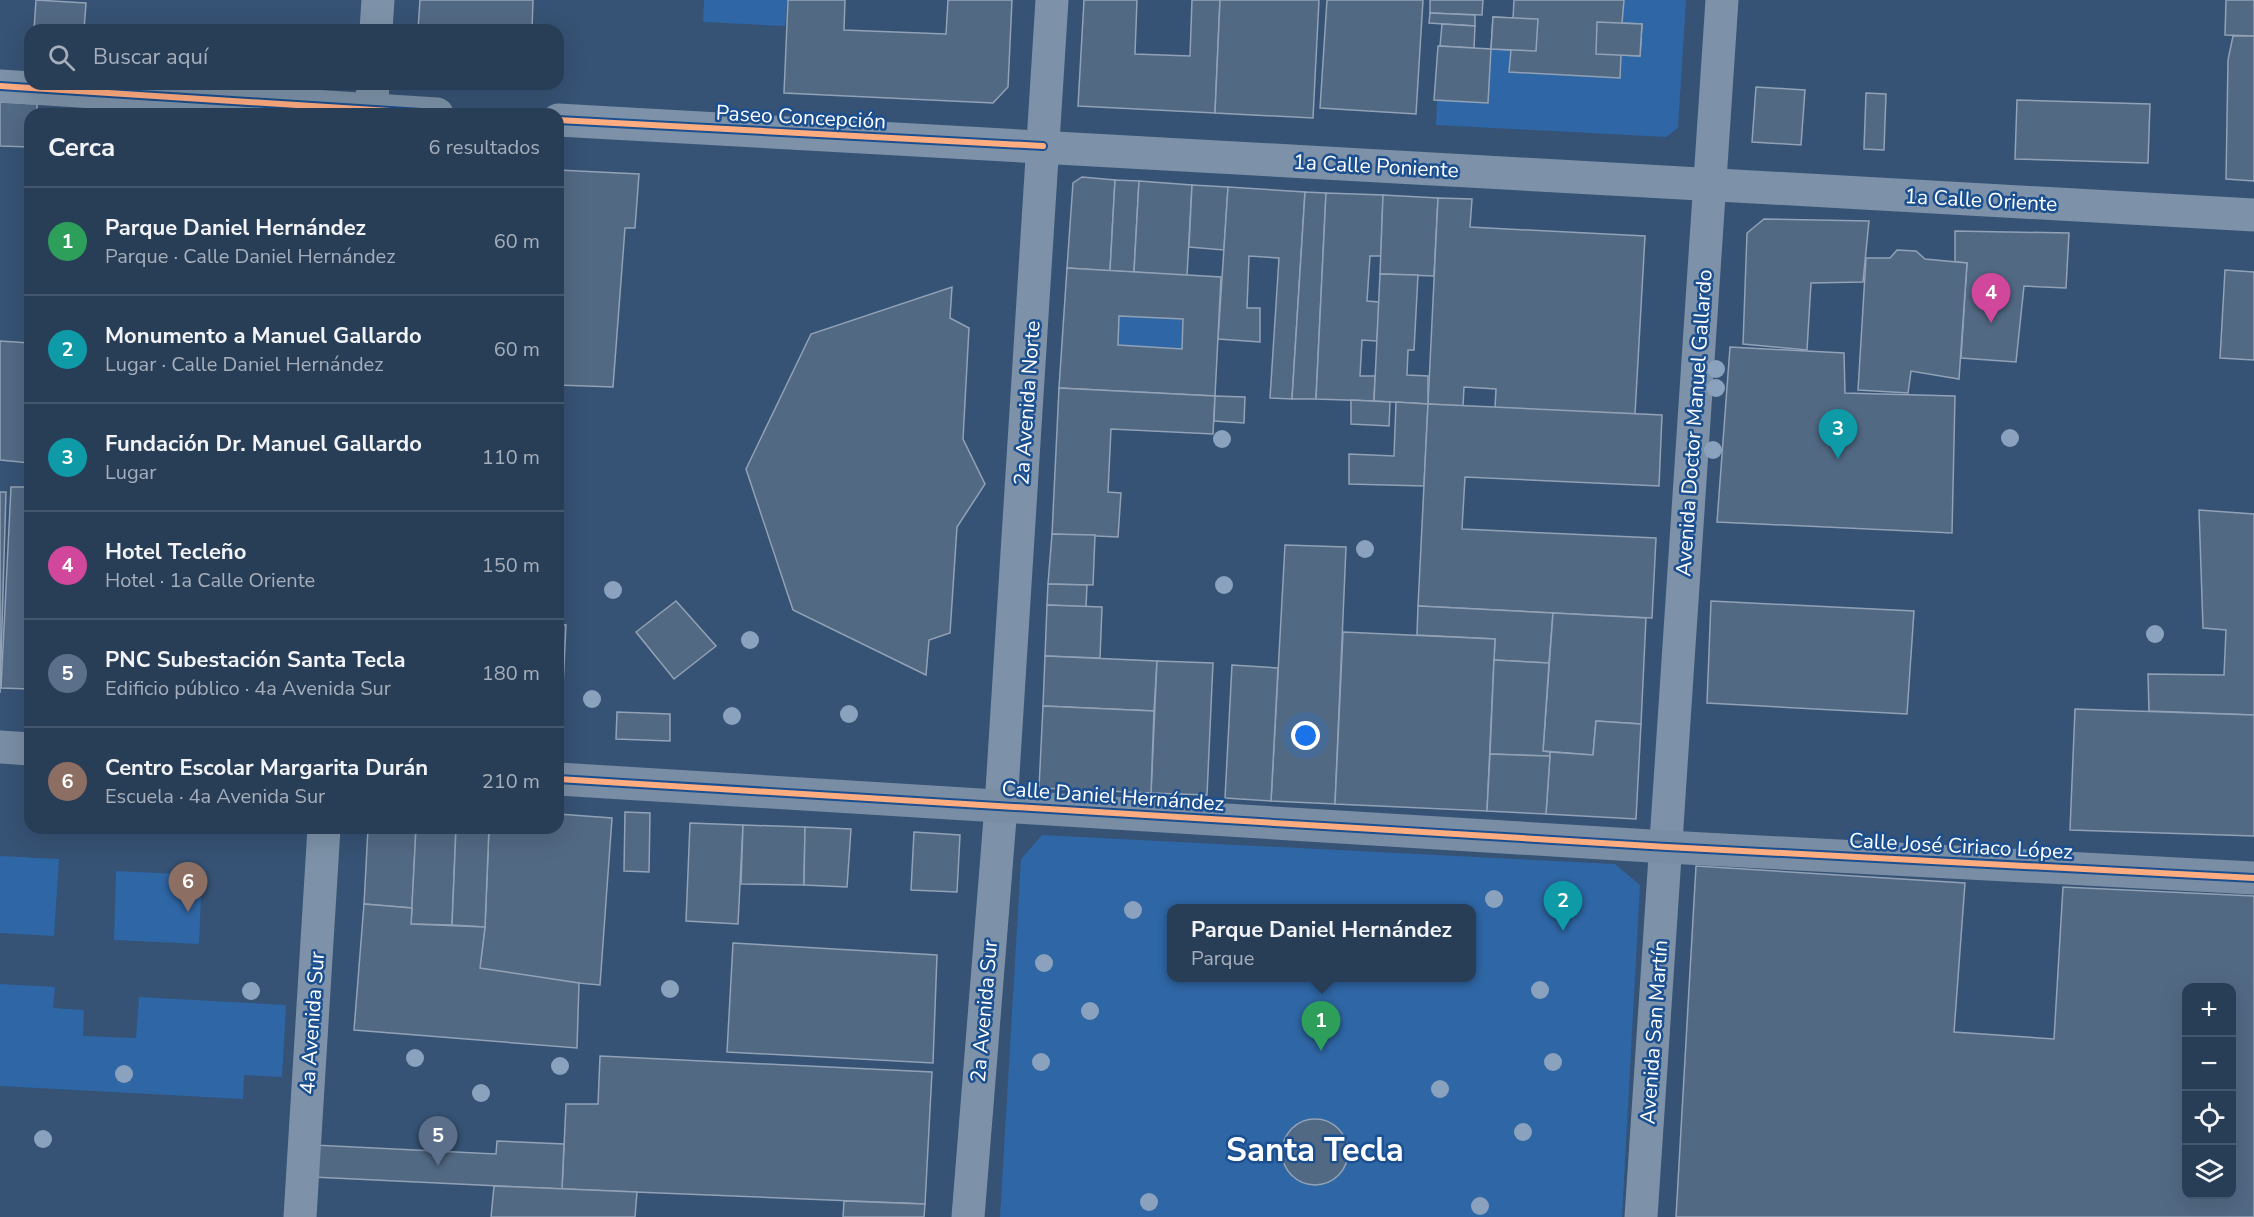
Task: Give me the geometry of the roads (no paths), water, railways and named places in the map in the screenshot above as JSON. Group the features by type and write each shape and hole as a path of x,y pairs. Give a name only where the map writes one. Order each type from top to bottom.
{"street":[{"path":"376,24 378,0"},
{"name":"2a Avenida Norte","path":"1001,806 1052,0"},
{"name":"Avenida Doctor Manuel Gallardo","path":"1666,847 1722,0"},
{"path":"0,86 24,87"},
{"path":"88,90 372,103 402,108"},
{"name":"Paseo Concepción","path":"564,120 1043,146"},
{"name":"1a Calle Poniente","path":"1043,146 1709,186"},
{"name":"1a Calle Oriente","path":"1709,186 2254,215"},
{"path":"0,747 24,748"},
{"name":"Calle Daniel Hernández","path":"564,779 1666,847"},
{"name":"2a Avenida Sur","path":"968,1217 1001,806"},
{"name":"4a Avenida Sur","path":"300,1217 324,834"},
{"name":"Calle José Ciriaco López","path":"1666,847 2254,878"},
{"name":"Avenida San Martín","path":"1641,1217 1666,847"}],"place":[{"name":"Hotel Tecleño","path":"1991,323"},
{"name":"Fundación Dr. Manuel Gallardo","path":"1838,459"},
{"name":"Centro Escolar Margarita Durán","path":"188,912"},
{"name":"Monumento a Manuel Gallardo","path":"1563,931"},
{"name":"Parque Daniel Hernández","path":"1321,1051"},
{"name":"PNC Subestación Santa Tecla","path":"438,1166"}],"district":[{"name":"Santa Tecla","path":"1315,1150"}]}
